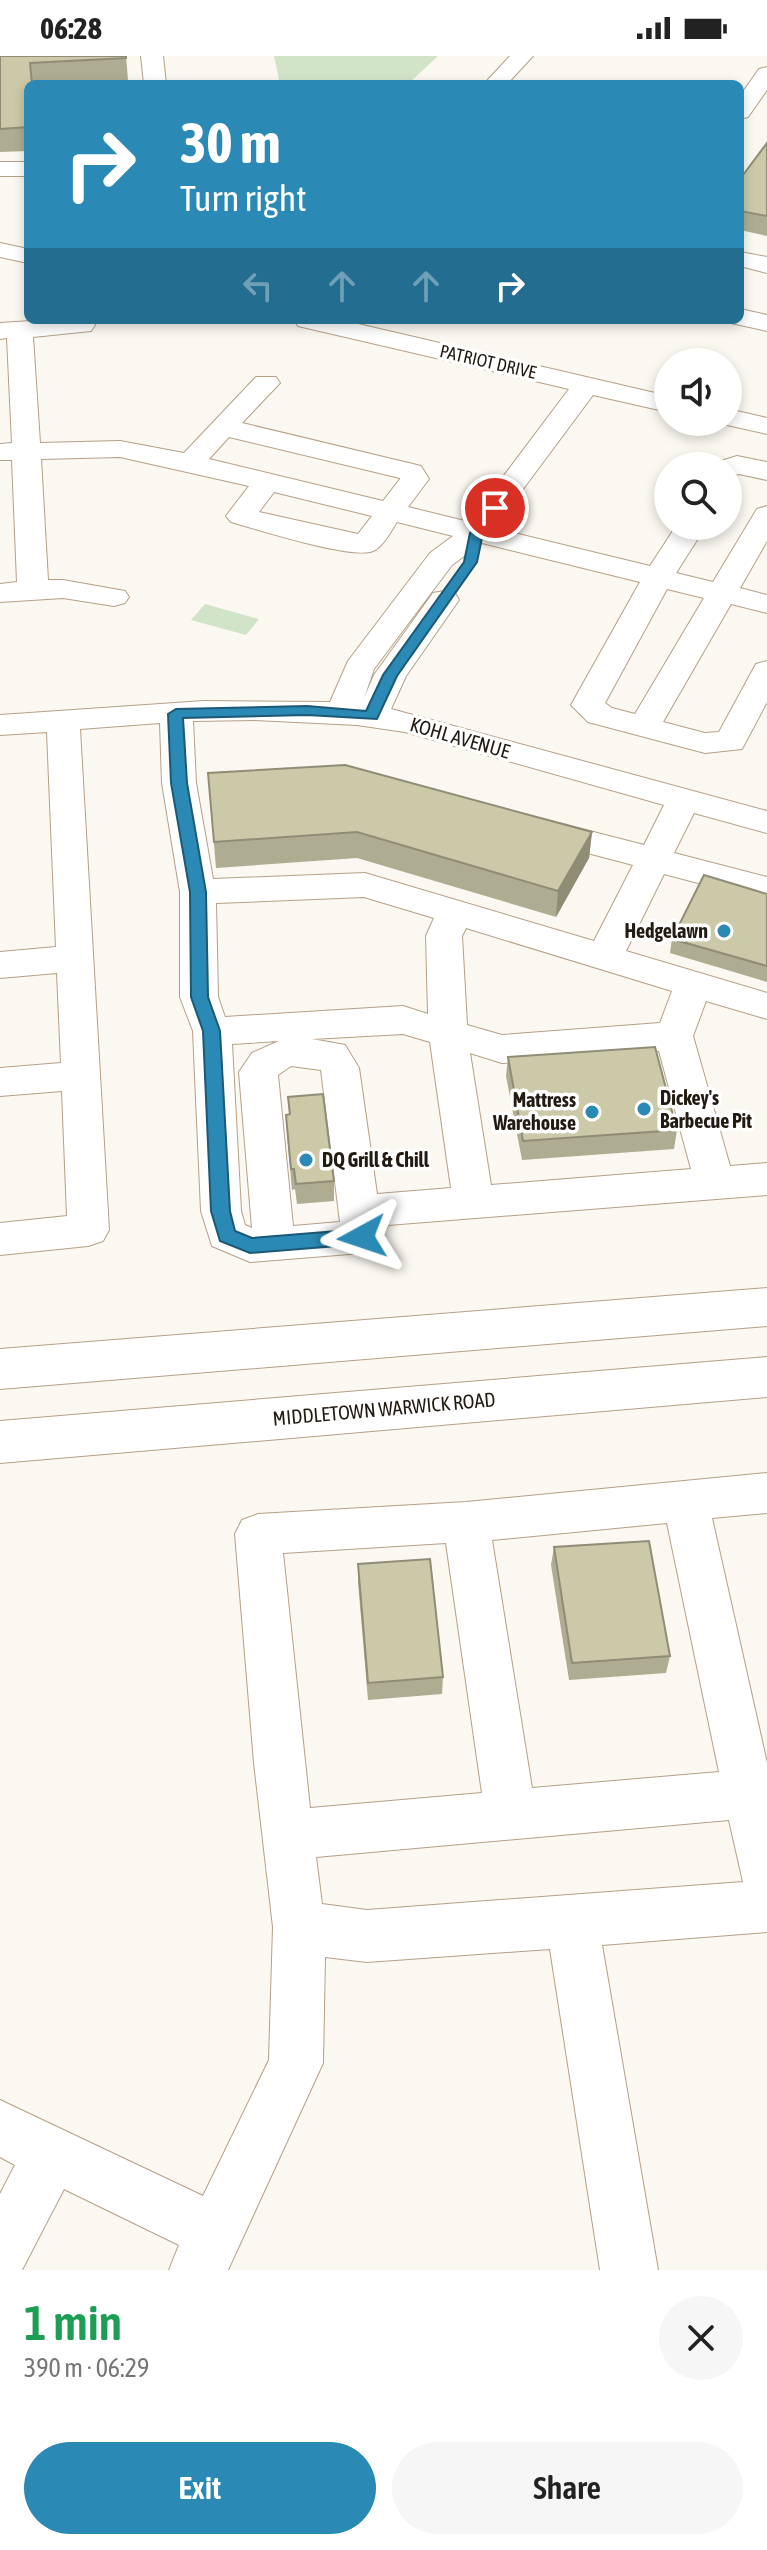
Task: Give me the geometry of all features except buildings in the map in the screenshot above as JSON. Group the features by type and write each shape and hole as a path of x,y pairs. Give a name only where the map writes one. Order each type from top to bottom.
{"main road":[{"path":"0,1369 767,1307"},
{"name":"MIDDLETOWN WARWICK ROAD","path":"0,1442 767,1377"}],"street":[{"path":"152,56 155,80"},
{"path":"499,80 522,56"},
{"path":"744,106 767,74"},
{"path":"0,169 24,169"},
{"path":"0,192 24,190"},
{"path":"744,260 767,265"},
{"path":"744,318 767,323"},
{"name":"PATRIOT DRIVE","path":"332,324 654,401"},
{"path":"33,590 13,451 10,330 82,325"},
{"path":"191,462 266,383"},
{"path":"357,714 390,675 471,562 476,533 586,385"},
{"path":"742,420 767,426"},
{"path":"223,427 411,472 415,479 366,544 334,540 241,516 268,481"},
{"path":"13,451 120,449 191,462 767,604"},
{"path":"742,466 767,471"},
{"path":"644,727 767,515"},
{"path":"682,540 587,705 600,715 705,743 730,742 767,671"},
{"path":"0,593 63,589 114,597"},
{"name":"KOHL AVENUE","path":"0,725 242,710 357,714 407,722 767,822"},
{"path":"176,714 194,783 199,997 212,1031 221,1211 227,1235 250,1246 362,1237"},
{"path":"0,1239 88,1230 63,721"},
{"path":"605,956 683,801"},
{"path":"516,822 767,889"},
{"path":"198,892 365,885 767,1006"},
{"path":"455,912 444,936 448,1033 474,1204"},
{"path":"0,965 76,958"},
{"path":"693,984 674,1036 715,1184"},
{"path":"212,1031 403,1020 502,1049 674,1036"},
{"path":"274,1244 258,1072 264,1063 283,1051 331,1055 340,1068 362,1237"},
{"path":"0,1082 82,1075"},
{"path":"362,1237 375,1210 767,1179"},
{"path":"0,2128 52,2153 207,2251 296,2063 299,1927 258,1534 466,1522 767,1493"},
{"path":"685,1501 758,1793 767,1878"},
{"path":"466,1522 511,1815"},
{"path":"288,1835 758,1793"},
{"path":"299,1927 367,1936 767,1906"},
{"path":"572,1922 629,2270"},
{"path":"0,2253 52,2153"}],"shaded area":[{"path":"274,56 438,56 412,80 279,80"},
{"path":"205,604 259,619 246,635 191,620"}],"place":[{"name":"Hedgelawn","path":"724,931"},
{"name":"Dickey's Barbecue Pit","path":"644,1109"},
{"name":"Mattress Warehouse","path":"592,1112"},
{"name":"DQ Grill & Chill","path":"306,1160"}],"route":[{"path":"362,1237 250,1246 227,1235 221,1211 212,1031 199,997 198,892 179,783 176,714 307,710 372,716 390,675 471,562 476,533 495,508"}]}
